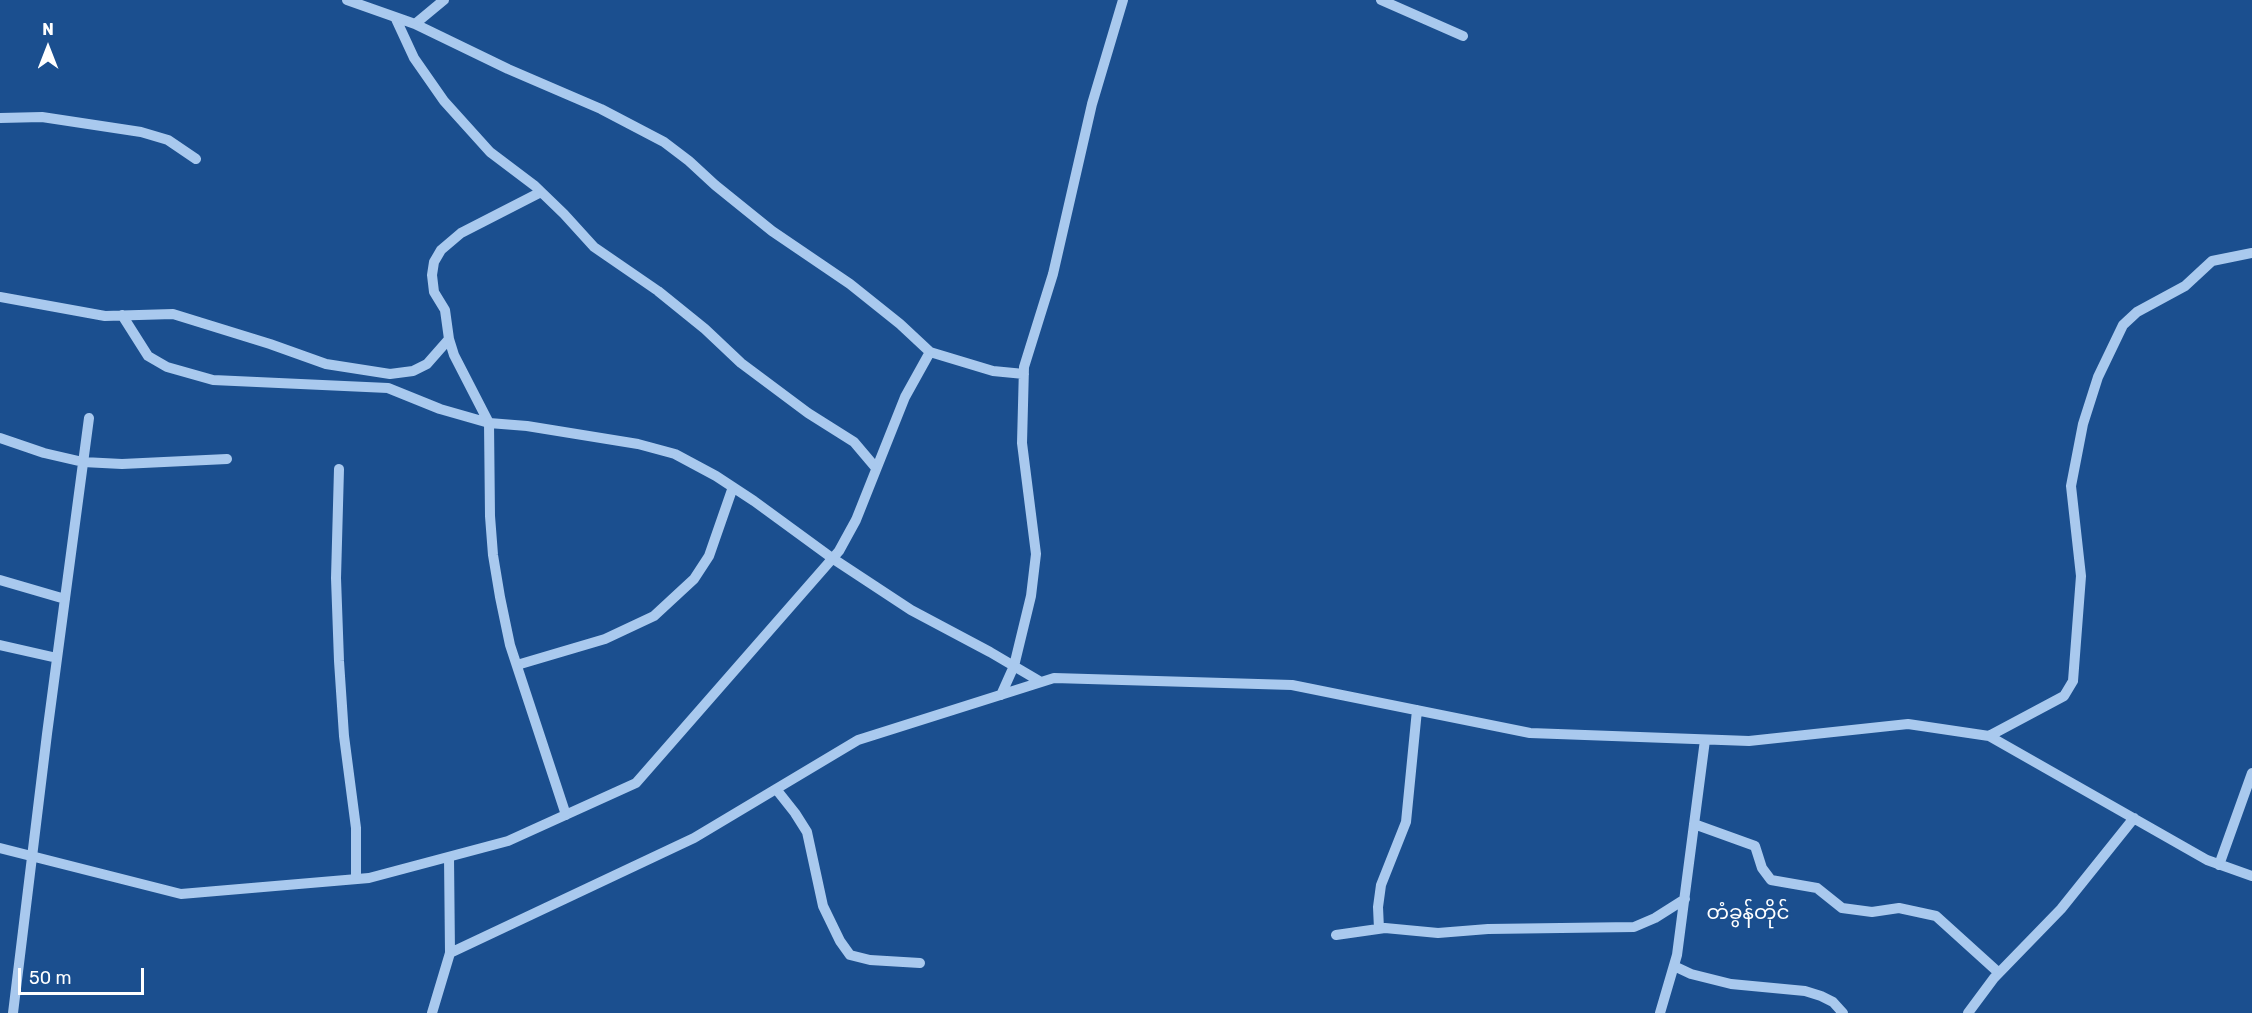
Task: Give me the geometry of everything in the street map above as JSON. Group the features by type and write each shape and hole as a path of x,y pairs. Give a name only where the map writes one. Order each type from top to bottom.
{"street":[{"path":"347,0 416,24 508,69 601,110 664,142 772,231 850,284 900,324 930,352 993,371 1024,374"},
{"path":"416,24 444,0"},
{"path":"1001,695 1014,666 1031,596 1036,554 1022,443 1024,374 1037,322 1053,274 1092,104 1123,0"},
{"path":"1381,0 1463,36"},
{"path":"396,17 414,58 444,101 490,152 541,192 594,247 674,304 751,370 808,413 854,442 876,468"},
{"path":"0,118 42,117 141,132 168,140 196,159"},
{"path":"541,192 461,233 441,250 434,262 432,275 434,292 445,310 449,339 460,368 489,423 490,516 493,555 510,645 566,815"},
{"path":"1989,736 2064,696 2073,681 2081,576 2071,486 2084,424 2098,377 2123,325 2137,312 2185,286 2212,261 2252,252"},
{"path":"0,297 105,316 173,314 326,364 390,374 413,371 427,364 449,339"},
{"path":"122,315 148,356 167,367 213,380 388,388 440,409 489,423 527,426 638,444 675,454 733,487 832,558 911,610 1041,682"},
{"path":"0,848 181,894 369,878 508,841 636,783 832,558 856,520 905,397 930,352"},
{"path":"14,1013 89,418"},
{"path":"0,438 44,453 83,462 174,462 227,459"},
{"path":"339,469 336,578 339,661 344,736 356,828 356,879"},
{"path":"517,665 605,639 654,616 694,579 709,556 733,487"},
{"path":"0,580 65,599"},
{"path":"0,645 57,658"},
{"path":"450,953 694,838 858,740 1054,678 1292,685 1530,733 1749,741 1908,724 1989,736 2207,860 2252,876"},
{"path":"1379,929 1378,907 1381,885 1406,822 1417,710"},
{"path":"1660,1013 1674,966 1705,740"},
{"path":"2219,864 2252,773"},
{"path":"776,789 807,832 823,906 840,941 850,955 870,960 920,963"},
{"path":"1968,1013 1999,973 2061,909 2133,818"},
{"path":"1695,824 1755,846 1762,868 1771,880 1816,888 1842,908 1872,912 1899,908 1935,916 1999,973"},
{"path":"432,1013 450,953 449,857"},
{"path":"1335,935 1379,929 1438,933 1488,929 1634,927 1655,918 1685,898"},
{"path":"1674,966 1691,974 1731,984 1805,992 1821,996 1833,1002 1843,1013"}],"district":[{"name":"တံခွန်တိုင်","path":"1748,913"}]}
